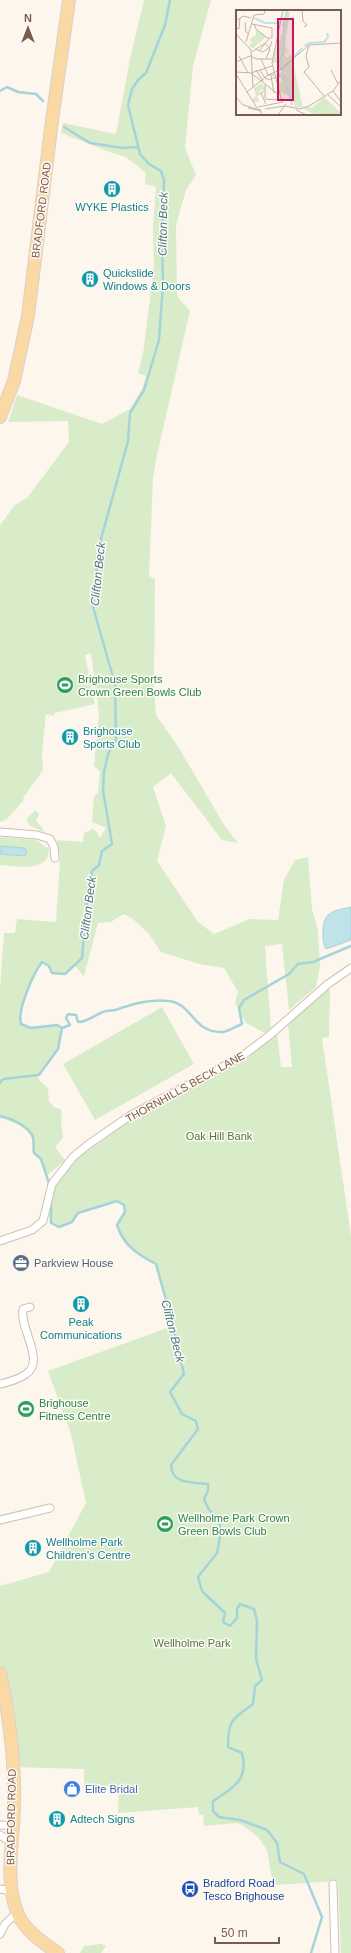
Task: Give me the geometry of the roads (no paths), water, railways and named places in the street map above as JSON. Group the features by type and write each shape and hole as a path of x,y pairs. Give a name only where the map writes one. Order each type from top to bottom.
{"main road":[{"name":"BRADFORD ROAD","path":"0,417 14,381 28,316 51,128 69,0"},
{"name":"BRADFORD ROAD","path":"0,1673 13,1767 14,1826 10,1879 6,1890 17,1913 31,1931 54,1952"}],"street":[{"path":"0,832 37,835 50,839 54,847 55,858"},
{"name":"THORNHILLS BECK LANE","path":"0,1241 32,1230 43,1221 52,1184 69,1162 89,1144 131,1115 241,1057 270,1035 328,984 351,968"},
{"path":"0,1384 27,1374 33,1366 34,1356 22,1317 23,1309 30,1307"},
{"path":"0,1520 50,1508"},
{"path":"0,1825 14,1826"},
{"path":"0,1835 12,1843"},
{"path":"333,1884 335,1953"},
{"path":"0,1934 5,1924 17,1913"}],"water":[{"path":"0,846 24,848 27,851 25,856 0,854"},
{"path":"351,907 351,940 326,949 324,943 323,926 327,917 334,911"}],"waterway":[{"name":"Clifton Beck","path":"0,1083 3,1079 39,1075 58,1049 62,1028 57,1025 31,1028 21,1024 21,1010 30,983 42,962 49,966 52,973 65,974 82,958 86,908 92,871 99,865 102,851 112,844 103,790 104,772 108,754 116,740 115,684 93,607 101,539 128,441 130,413 144,390 159,340 163,284 162,245 164,180 161,171 149,164 140,154 128,105 132,89 138,80 146,73 165,25 170,0"},
{"path":"0,91 7,87 18,92 36,94 43,101"},
{"path":"64,127 90,143 123,148 138,147"},
{"path":"62,1028 70,1025 66,1018 68,1014 76,1015 78,1022 82,1022 100,1013 142,1002 169,1001 177,1003 183,1007 205,1028 212,1031 224,1032 242,1024 239,1008 244,1000 289,974 298,964 313,962 351,946"},
{"name":"Clifton Beck","path":"0,1116 19,1123 31,1133 33,1137 34,1153 41,1159 50,1186"},
{"name":"Clifton Beck","path":"51,1203 51,1223 59,1227 72,1222 78,1213 117,1201 124,1205 125,1212 117,1225 123,1239 137,1253 156,1264 170,1314 184,1374 170,1392 182,1414 196,1421 198,1429 171,1465 172,1471 175,1476 184,1481 208,1484 208,1491 204,1499 209,1510 220,1519 220,1537 217,1553 198,1577 202,1591 225,1613 223,1622 230,1626 237,1618 237,1609 240,1604 254,1609 257,1621 256,1659 262,1680 255,1686 253,1704 240,1713 230,1725 228,1738 228,1747 242,1753 244,1762 243,1770 238,1782 227,1792 213,1801 213,1811 219,1817 240,1820 267,1830 277,1843 280,1862 304,1874 322,1917 311,1953"}],"place":[{"name":"WYKE Plastics","path":"112,189"},
{"name":"Quickslide Windows & Doors","path":"90,279"},
{"name":"Brighouse Sports Crown Green Bowls Club","path":"65,685"},
{"name":"Brighouse Sports Club","path":"70,737"},
{"name":"Parkview House","path":"21,1263"},
{"name":"Peak Communications","path":"81,1304"},
{"name":"Brighouse Fitness Centre","path":"26,1409"},
{"name":"Wellholme Park Crown Green Bowls Club","path":"165,1524"},
{"name":"Wellholme Park Children's Centre","path":"33,1548"},
{"name":"Elite Bridal","path":"72,1789"},
{"name":"Adtech Signs","path":"57,1819"},
{"name":"Bradford Road Tesco Brighouse","path":"190,1889"}],"park label":[{"name":"Oak Hill Bank","path":"219,1136"},
{"name":"Wellholme Park","path":"192,1643"}]}
